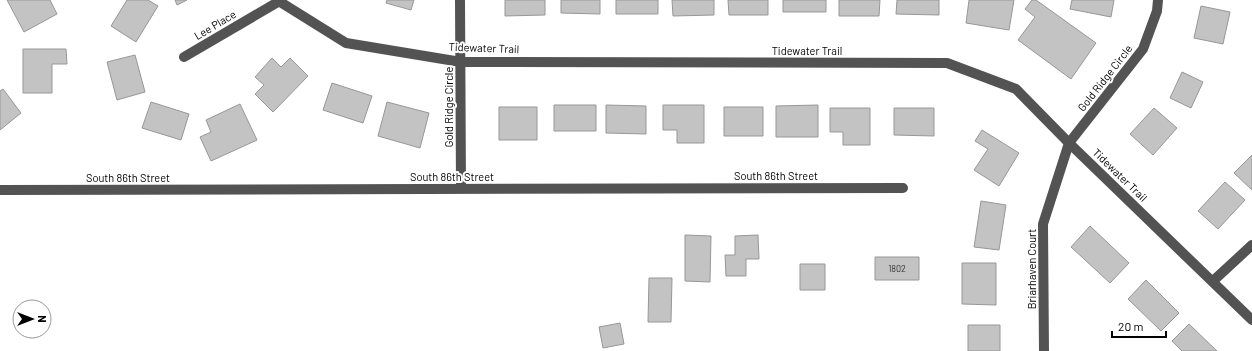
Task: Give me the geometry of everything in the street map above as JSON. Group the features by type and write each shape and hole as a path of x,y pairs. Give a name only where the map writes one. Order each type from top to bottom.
{"street":[{"name":"Gold Ridge Circle","path":"460,0 461,189"},
{"name":"Gold Ridge Circle","path":"1069,143 1143,49 1157,11 1158,0"},
{"name":"Tidewater Trail","path":"278,1 346,43 461,62 947,63 1016,89 1069,143 1252,320"},
{"name":"Lee Place","path":"184,57 278,1"},
{"name":"Briarhaven Court","path":"1044,351 1043,224 1069,143"},
{"name":"South 86th Street","path":"0,190 903,188"},
{"path":"1213,281 1252,245"}],"building":[{"path":"7,0 50,0 57,14 24,32"},
{"path":"127,0 148,0 158,6 136,42 111,26"},
{"path":"175,0 187,0 177,5"},
{"path":"387,0 414,0 411,10 386,3"},
{"path":"505,0 545,0 545,15 505,16"},
{"path":"561,0 600,0 600,14 561,13"},
{"path":"616,0 658,0 658,14 616,14"},
{"path":"672,0 714,0 714,15 673,16"},
{"path":"728,0 768,0 768,15 729,15"},
{"path":"783,0 826,0 826,12 783,12"},
{"path":"839,0 880,0 879,16 839,16"},
{"path":"897,0 939,0 939,15 896,14"},
{"path":"969,0 1014,0 1009,30 966,23"},
{"path":"1032,0 1036,0 1096,43 1071,79 1018,40 1035,17 1025,9"},
{"path":"1072,0 1114,0 1111,17 1070,9"},
{"path":"1201,6 1230,12 1223,44 1194,38"},
{"path":"23,49 66,49 67,64 52,64 52,93 23,93"},
{"path":"135,55 145,92 117,100 107,62"},
{"path":"272,58 281,67 290,58 308,76 273,112 255,94 264,85 255,77"},
{"path":"1182,72 1203,82 1191,108 1170,98"},
{"path":"332,83 372,96 363,123 323,110"},
{"path":"3,89 21,113 0,130 0,91"},
{"path":"151,102 189,114 181,140 142,128"},
{"path":"387,102 429,113 420,148 378,136"},
{"path":"240,104 257,140 211,161 200,137 211,132 206,120"},
{"path":"554,105 596,105 596,131 554,131"},
{"path":"606,105 646,106 646,134 606,133"},
{"path":"663,105 704,105 704,143 677,143 677,130 663,130"},
{"path":"818,105 818,137 776,137 776,106"},
{"path":"499,107 537,107 537,140 499,140"},
{"path":"724,107 763,107 763,136 724,136"},
{"path":"830,108 870,108 870,145 843,145 843,132 830,132"},
{"path":"894,108 934,108 934,136 894,135"},
{"path":"1154,108 1177,128 1153,155 1130,134"},
{"path":"982,130 1019,153 999,186 974,170 988,149 975,141"},
{"path":"1252,155 1252,190 1234,173"},
{"path":"1225,182 1245,200 1218,229 1198,211"},
{"path":"981,201 1006,205 999,250 974,247"},
{"path":"1090,226 1129,263 1110,283 1071,247"},
{"path":"685,235 711,236 710,282 685,281"},
{"path":"758,235 759,259 746,259 746,276 726,276 725,255 735,255 735,236"},
{"path":"875,257 919,257 919,280 875,280"},
{"path":"962,263 996,263 996,305 962,304"},
{"path":"800,264 825,264 825,290 800,290"},
{"path":"649,278 672,278 671,322 648,322"},
{"path":"1146,280 1179,313 1161,331 1128,299"},
{"path":"620,323 624,344 603,348 599,327"},
{"path":"1189,324 1217,351 1182,351 1172,341"},
{"path":"968,325 1000,325 1000,351 968,351"}]}
